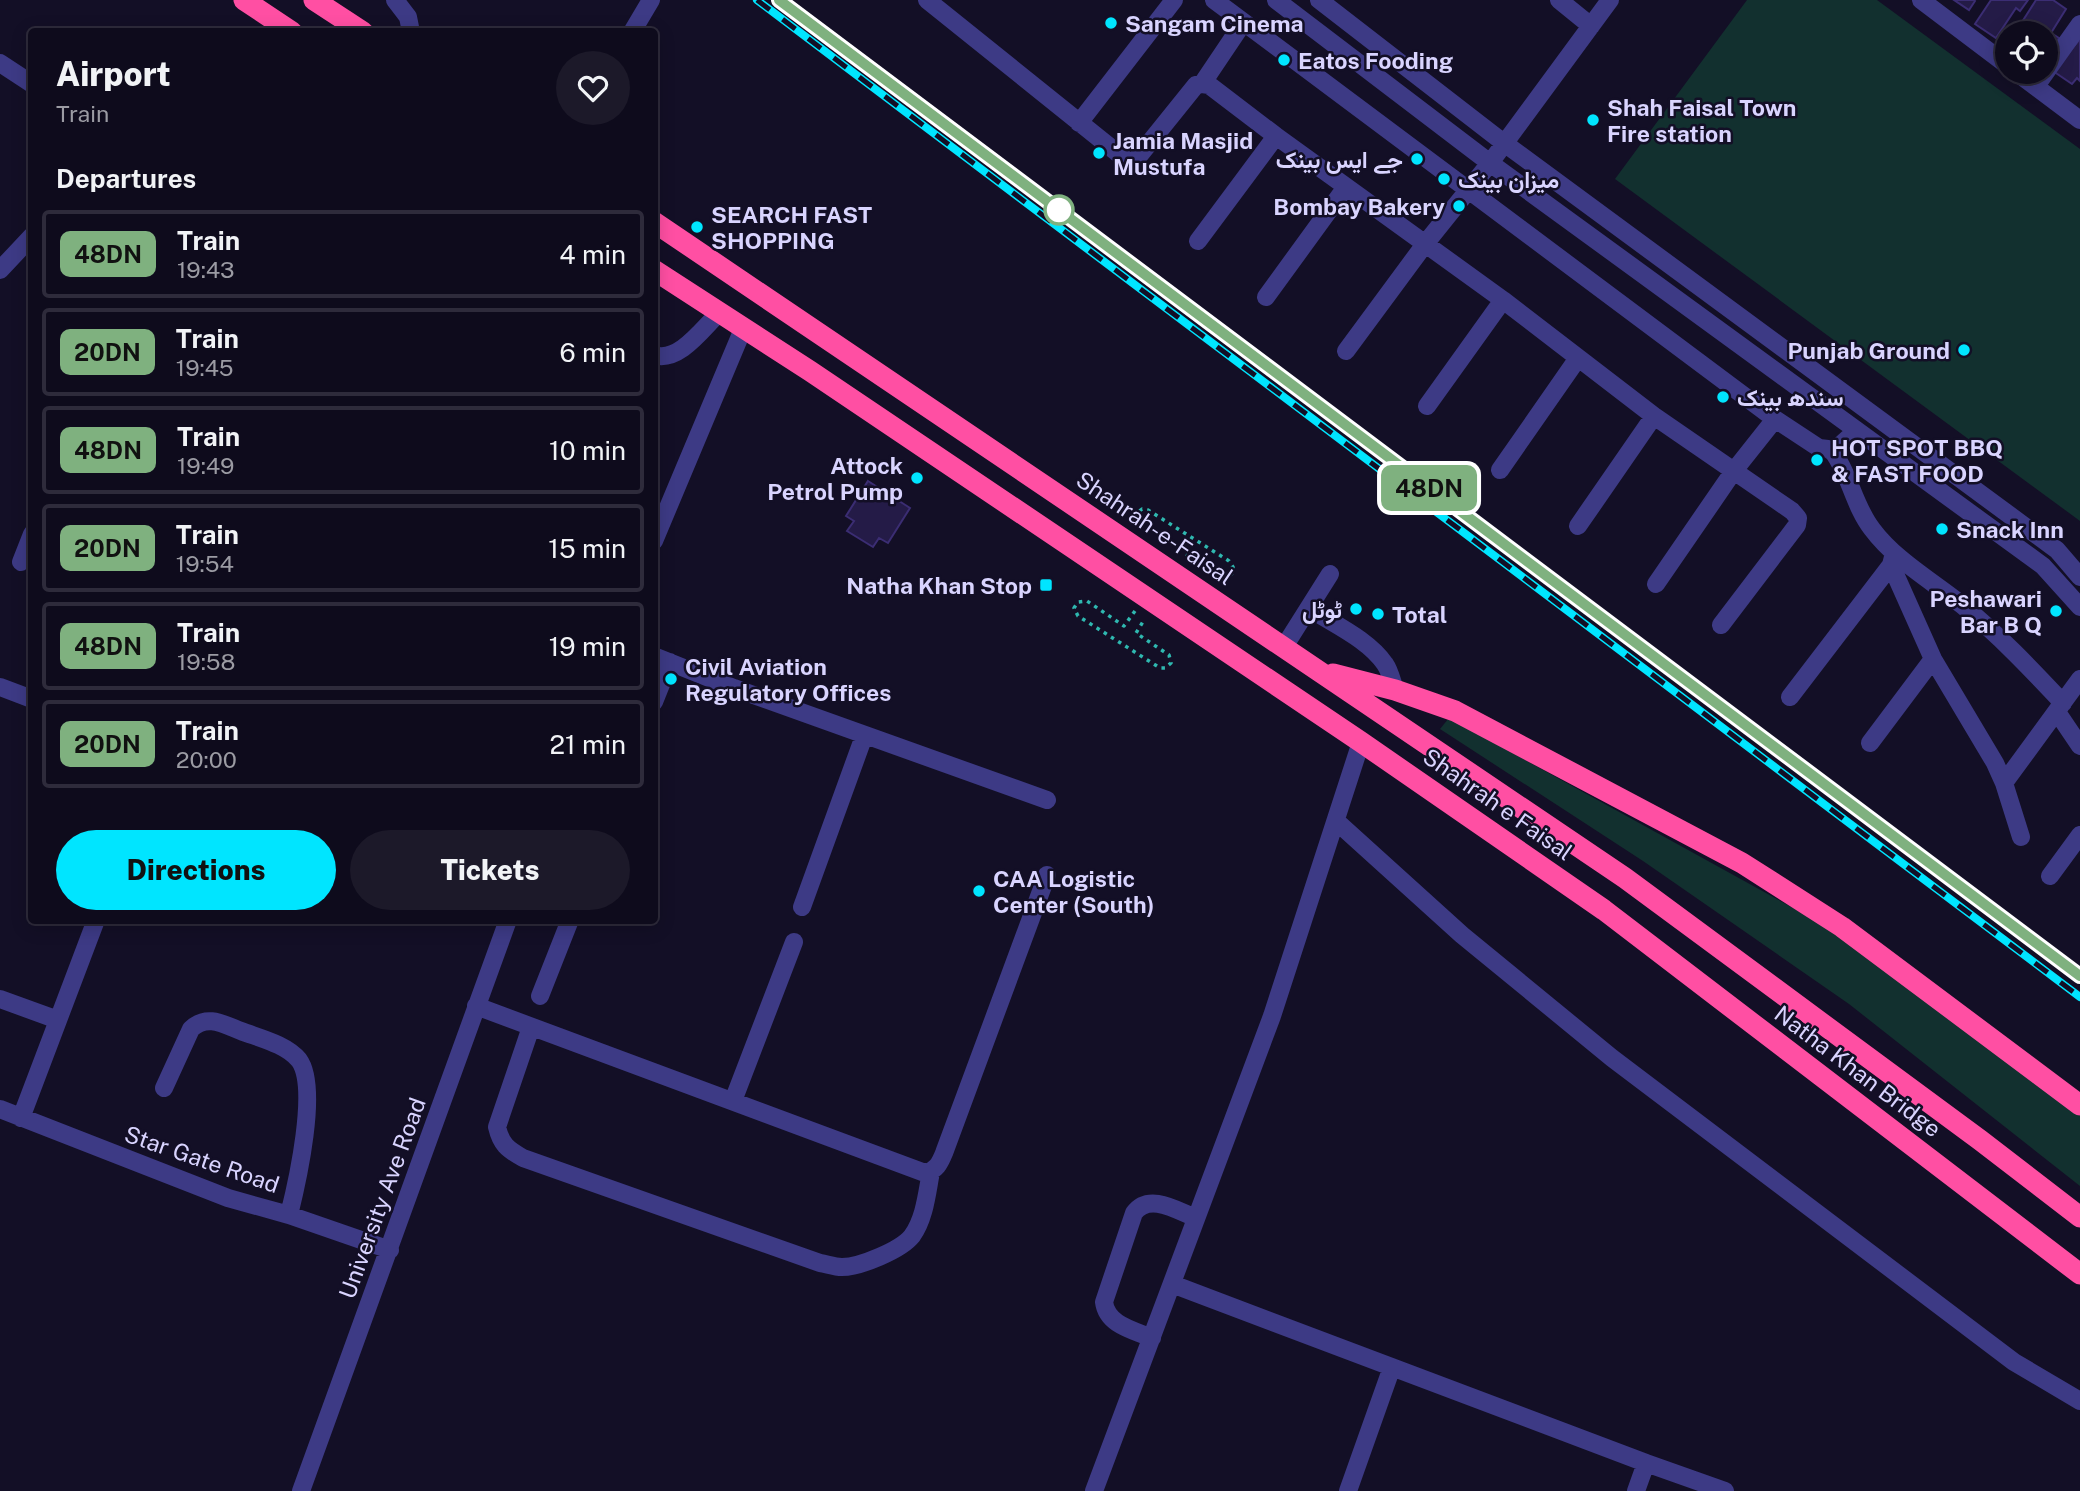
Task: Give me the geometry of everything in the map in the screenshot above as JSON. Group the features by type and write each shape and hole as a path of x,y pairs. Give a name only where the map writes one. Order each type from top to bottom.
{"highway":[{"path":"244,0 286,28"},
{"path":"315,0 357,28"},
{"name":"Shahrah-e-Faisal","path":"658,225 1625,878"},
{"path":"658,273 821,378 1361,742"},
{"path":"1317,670 1395,690 1454,711 1742,863 1842,927 2080,1104"},
{"name":"Shahrah e Faisal","path":"1361,742 1604,910"},
{"name":"Natha Khan Bridge","path":"1625,878 2080,1217"},
{"name":"Natha Khan Bridge","path":"1604,910 2080,1274"}],"street":[{"path":"395,0 408,17 410,28"},
{"path":"634,28 651,0"},
{"path":"1079,123 1174,0"},
{"path":"1214,0 1775,419 1819,448 1832,452 1871,528 1892,559 1933,659 1995,763 2021,837"},
{"path":"1276,0 1490,163 2043,566 2080,607"},
{"path":"1319,0 1504,143 2057,550 2080,577"},
{"path":"1559,0 1591,26"},
{"path":"1346,351 1610,0"},
{"path":"1921,0 1995,56"},
{"path":"936,3 1127,162 1134,162 1196,85 1209,85 1503,300 1654,416 1792,511 1798,518 1797,525 1721,625"},
{"path":"1202,84 1243,23"},
{"path":"2036,86 2080,24"},
{"path":"0,64 28,82"},
{"path":"2033,84 2080,120"},
{"path":"1198,242 1276,136"},
{"path":"1266,298 1346,187"},
{"path":"0,270 28,240"},
{"path":"1427,406 1503,300"},
{"path":"658,356 676,354 719,313"},
{"path":"658,531 743,329"},
{"path":"1500,470 1578,358"},
{"path":"1578,526 1654,416"},
{"path":"1656,584 1733,471 1775,419"},
{"path":"1832,452 1856,432"},
{"path":"21,562 28,544"},
{"path":"1790,697 1892,559"},
{"path":"1892,559 1991,629 2060,707 2080,746"},
{"path":"1284,647 1330,574"},
{"path":"1309,608 1380,657 1387,666 1395,690"},
{"path":"658,680 662,659 864,736 1047,800"},
{"path":"1870,743 1933,659"},
{"path":"2004,783 2080,680"},
{"path":"0,687 28,698"},
{"path":"802,907 864,736"},
{"path":"1094,1491 1272,1016 1361,742"},
{"path":"1336,821 1462,935 1612,1058 2014,1362 2080,1401"},
{"path":"2050,876 2080,835"},
{"path":"476,1006 925,1173 931,1172 940,1164 1047,875"},
{"path":"21,1118 94,924"},
{"name":"University Ave Road","path":"301,1491 507,924"},
{"path":"540,996 568,924"},
{"path":"733,1101 794,942"},
{"path":"0,999 58,1020"},
{"path":"164,1088 191,1029 199,1022 207,1020 280,1046 299,1060 306,1083 305,1124 300,1173 289,1215"},
{"path":"531,1027 496,1127 500,1141 506,1148 523,1158 820,1263 842,1267 861,1264 901,1246 912,1235 921,1215 931,1172"},
{"name":"Star Gate Road","path":"0,1109 228,1198 289,1215 390,1250"},
{"path":"1152,1338 1115,1322 1105,1311 1104,1302 1133,1213 1144,1205 1158,1203 1196,1218"},
{"path":"1172,1284 1725,1491"},
{"path":"1348,1491 1392,1367"},
{"path":"1636,1491 1646,1463"}],"path":[{"path":"1148,530 1136,519 1137,513 1142,509 1148,510 1229,561 1234,570 1228,577 1221,577 1185,554 1173,572"},
{"path":"1124,626 1087,601 1075,604 1074,610 1078,616 1160,668 1167,667 1171,663 1169,655 1136,633 1155,603"}],"green space":[{"name":"Punjab Ground","path":"1747,0 1877,0 2080,149 2080,521 1615,179"},
{"path":"1449,718 1842,935 2080,1116 2080,1186 1849,1004 1643,861 1440,729"}],"building":[{"path":"1954,0 1974,0 1975,1 1969,10"},
{"path":"1991,0 2028,0 2020,11 2016,8 2007,21 1995,21 1995,37 1975,24"},
{"path":"2036,0 2053,0 2066,9 2058,22 2023,21"},
{"path":"2080,39 2080,81 2077,78 2072,84 2058,74 2058,65"},
{"path":"868,481 910,508 888,543 879,538 873,547 847,531 854,521 846,516"}],"railway":[{"path":"757,0 2080,997"},
{"path":"779,0 2080,976"}],"train":[{"name":"48DN","path":"779,0 2080,976"}],"place":[{"name":"Sangam Cinema","path":"1111,23"},
{"name":"Eatos Fooding","path":"1284,60"},
{"name":"Shah Faisal Town Fire station","path":"1593,120"},
{"name":"Jamia Masjid Mustufa","path":"1099,153"},
{"name":"جے ایس بینک","path":"1417,159"},
{"name":"میزان بینک","path":"1444,179"},
{"name":"Bombay Bakery","path":"1459,206"},
{"name":"SEARCH FAST SHOPPING","path":"697,227"},
{"name":"Punjab Ground","path":"1964,350"},
{"name":"سندھ بینک","path":"1723,397"},
{"name":"HOT SPOT BBQ & FAST FOOD","path":"1817,460"},
{"name":"Attock Petrol Pump","path":"917,478"},
{"name":"Snack Inn","path":"1942,529"},
{"name":"Natha Khan Stop","path":"1046,585"},
{"name":"ٹوٹل","path":"1356,609"},
{"name":"Peshawari Bar B Q","path":"2056,611"},
{"name":"Total","path":"1378,614"},
{"name":"Civil Aviation Regulatory Offices","path":"671,679"},
{"name":"CAA Logistic Center (South)","path":"979,891"}]}
